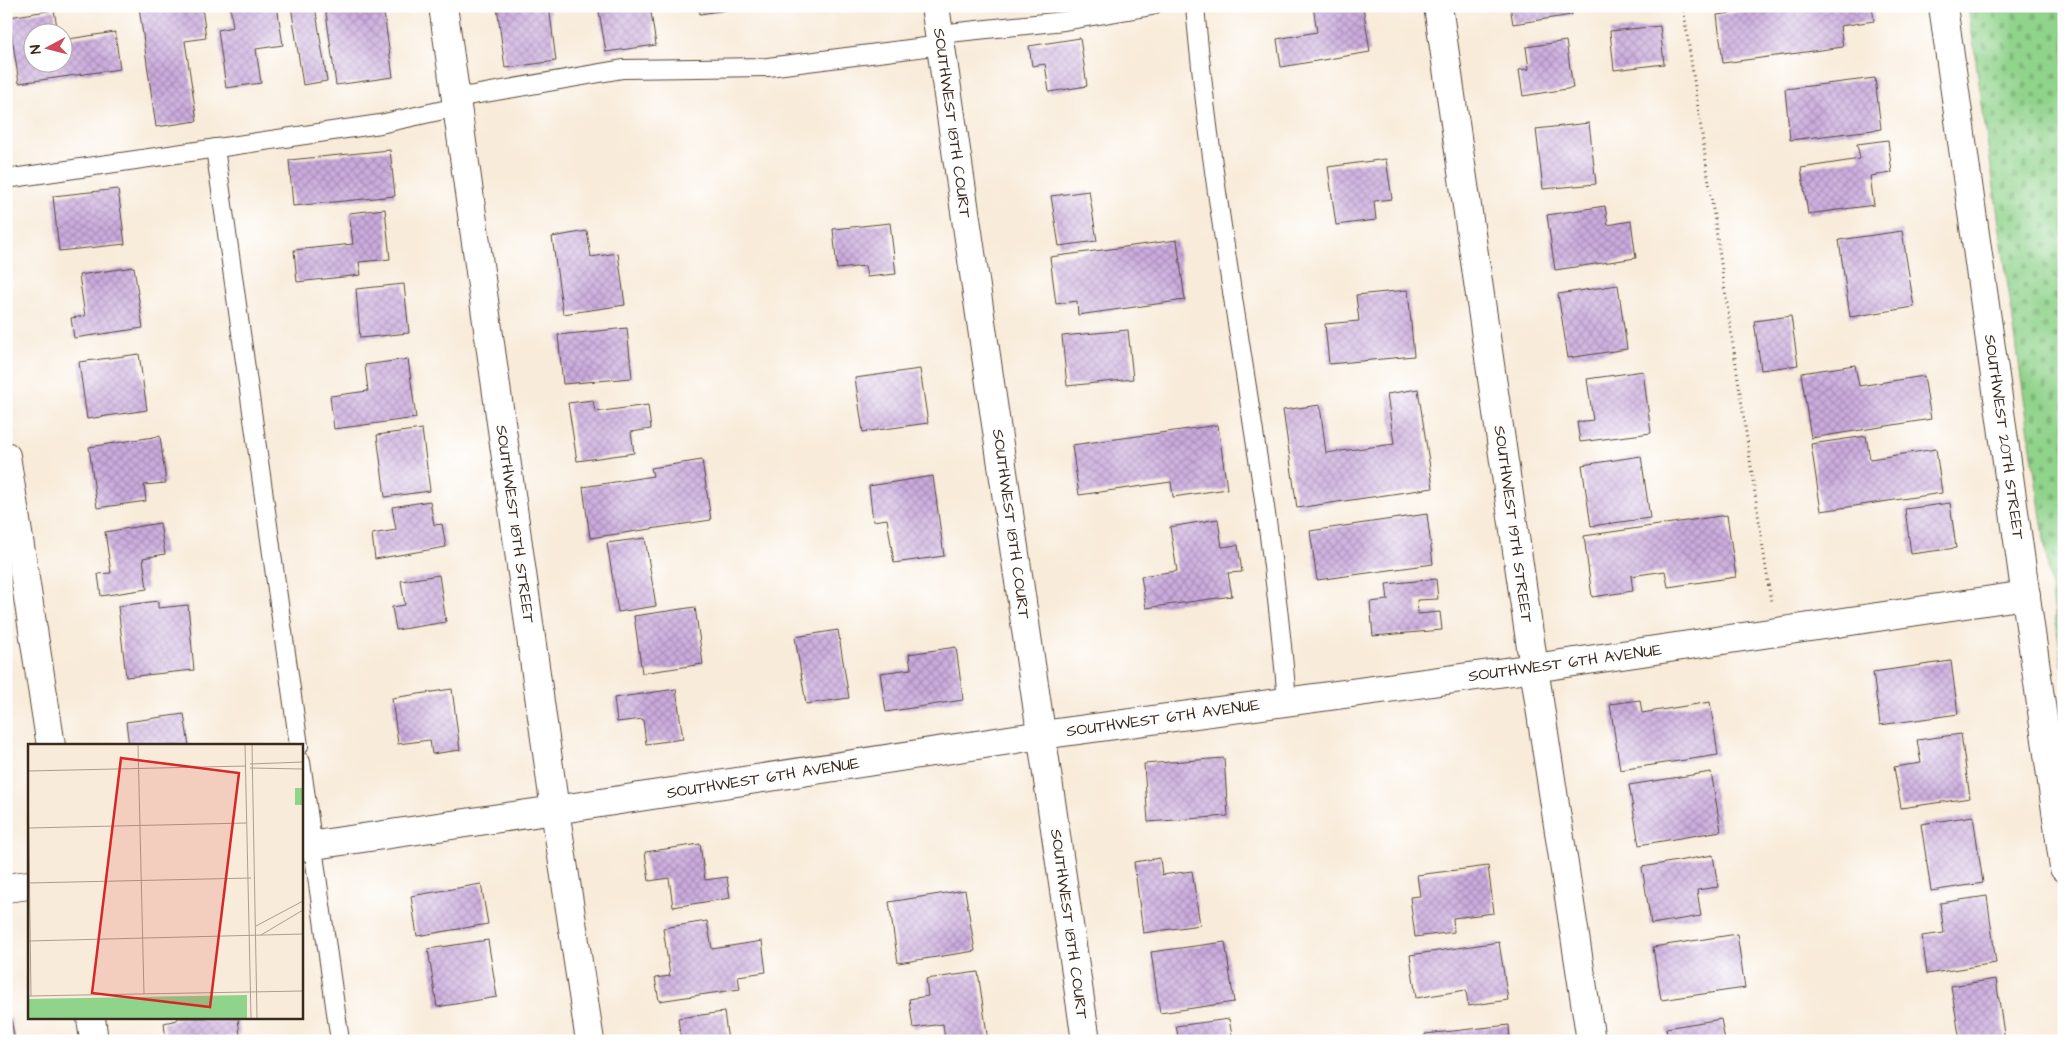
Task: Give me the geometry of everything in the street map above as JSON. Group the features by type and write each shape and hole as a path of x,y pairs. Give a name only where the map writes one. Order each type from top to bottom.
{"street":[{"name":"SOUTHWEST 18TH STREET","path":"443,6 555,810 590,1041"},
{"name":"SOUTHWEST 18TH COURT","path":"935,6 1086,1041"},
{"name":"SOUTHWEST 19TH STREET","path":"1438,6 1534,668 1591,1041"},
{"name":"SOUTHWEST 20TH STREET","path":"1942,6 2064,868"},
{"path":"6,456 51,744"},
{"name":"SOUTHWEST 6TH AVENUE","path":"307,846 1042,735 1534,668 2026,595"},
{"path":"6,888 28,885"},
{"path":"91,1020 94,1041"}],"lane":[{"path":"6,178 380,124 456,102 623,69 768,67 1152,6"},
{"path":"1195,6 1212,159 1276,588 1287,702"},
{"path":"215,148 299,744"},
{"path":"302,776 307,846 340,1041"}],"path":[{"path":"1683,6 1775,632"}],"green space":[{"path":"1968,6 2064,6 2064,678"}],"building":[{"path":"202,6 206,38 185,41 197,121 156,127 139,7"},
{"path":"230,6 277,6 283,45 256,49 261,83 226,88 218,30 233,27"},
{"path":"291,6 315,6 327,81 303,85"},
{"path":"325,6 383,6 393,77 336,85"},
{"path":"497,6 549,6 556,61 505,68"},
{"path":"598,6 650,6 656,45 606,52"},
{"path":"699,6 731,6 732,9 700,14"},
{"path":"1313,6 1363,6 1370,52 1281,67 1277,39 1317,32"},
{"path":"1510,6 1571,6 1572,15 1513,24"},
{"path":"1782,6 1872,6 1874,21 1840,26 1843,47 1723,63 1717,15"},
{"path":"54,10 56,22 22,22 22,72 72,72 72,38 115,32 120,69 19,83 9,17"},
{"path":"1660,26 1664,64 1614,70 1610,31"},
{"path":"1080,38 1087,86 1049,92 1045,64 1032,66 1029,46"},
{"path":"1566,41 1573,88 1523,96 1519,70 1529,69 1526,47"},
{"path":"1875,78 1881,129 1790,140 1785,89"},
{"path":"1589,123 1596,184 1543,189 1536,129"},
{"path":"1888,140 1892,173 1870,176 1874,205 1808,214 1801,168 1860,159 1857,144"},
{"path":"390,150 395,196 293,206 289,160"},
{"path":"1386,159 1392,199 1374,201 1376,220 1336,225 1328,167"},
{"path":"118,189 125,244 59,251 53,196"},
{"path":"1089,191 1097,241 1059,246 1051,196"},
{"path":"1605,206 1608,225 1631,221 1636,258 1555,270 1547,215"},
{"path":"385,209 390,259 359,262 361,275 297,282 294,250 353,244 349,213"},
{"path":"890,223 896,274 867,277 865,266 837,269 833,229"},
{"path":"587,231 591,257 618,253 625,305 563,314 552,237"},
{"path":"1902,231 1914,307 1850,317 1839,240"},
{"path":"1177,240 1185,300 1078,315 1077,301 1056,304 1050,257"},
{"path":"134,267 143,328 74,338 71,318 85,316 79,275"},
{"path":"404,284 409,333 360,338 356,289"},
{"path":"1618,285 1627,349 1568,358 1558,294"},
{"path":"1408,290 1414,356 1329,364 1325,324 1359,321 1356,295"},
{"path":"1791,316 1798,365 1761,370 1754,321"},
{"path":"627,328 632,378 563,384 558,335"},
{"path":"1128,330 1133,379 1067,386 1062,336"},
{"path":"139,354 147,410 87,419 79,362"},
{"path":"408,359 416,418 334,429 330,396 368,391 365,365"},
{"path":"1855,365 1859,386 1924,376 1931,419 1811,438 1801,373"},
{"path":"920,369 928,423 863,432 855,378"},
{"path":"1643,371 1651,433 1580,442 1577,422 1593,420 1587,379"},
{"path":"1418,389 1433,488 1297,508 1283,410 1320,405 1326,453 1394,444 1387,394"},
{"path":"593,400 595,412 648,405 651,429 631,432 634,453 577,461 568,403"},
{"path":"1218,425 1227,489 1173,497 1171,482 1079,495 1072,445"},
{"path":"422,429 430,491 385,497 377,435"},
{"path":"160,436 166,483 144,485 146,501 97,508 89,447"},
{"path":"1866,436 1870,459 1936,449 1942,493 1821,511 1811,444"},
{"path":"1641,456 1650,518 1591,526 1582,465"},
{"path":"702,460 711,520 590,538 583,487 653,476 651,468"},
{"path":"933,476 944,556 894,563 887,519 873,521 869,486"},
{"path":"430,501 434,525 442,524 446,547 375,559 372,534 396,530 392,507"},
{"path":"1950,503 1956,548 1911,554 1905,509"},
{"path":"1427,514 1433,564 1317,580 1310,531"},
{"path":"1727,515 1736,577 1668,587 1665,571 1631,576 1633,591 1592,597 1584,536"},
{"path":"1218,519 1222,547 1238,545 1242,572 1228,573 1232,596 1146,608 1141,576 1177,571 1170,527"},
{"path":"160,523 165,554 143,558 147,589 101,596 98,574 111,573 105,532"},
{"path":"645,538 656,606 618,612 607,543"},
{"path":"439,575 446,622 396,630 392,607 405,605 401,581"},
{"path":"1436,579 1438,599 1417,600 1418,614 1440,612 1442,630 1373,636 1370,602 1388,600 1386,584"},
{"path":"158,601 158,608 188,605 194,670 126,677 118,606"},
{"path":"695,607 703,664 642,673 634,616"},
{"path":"838,630 849,698 806,704 795,637"},
{"path":"956,647 963,700 886,712 880,673 911,669 909,654"},
{"path":"1951,661 1958,714 1880,725 1873,672"},
{"path":"452,689 460,750 432,754 430,740 398,744 392,698"},
{"path":"676,689 683,739 646,744 643,719 617,722 614,698"},
{"path":"1640,700 1642,713 1710,702 1718,755 1620,770 1610,704"},
{"path":"184,714 189,744 129,744 126,722"},
{"path":"1961,734 1970,798 1901,808 1894,767 1921,763 1917,740"},
{"path":"1224,758 1228,816 1148,822 1144,764"},
{"path":"1711,772 1721,831 1639,845 1629,785"},
{"path":"1973,816 1983,883 1931,891 1921,824"},
{"path":"700,844 705,880 727,877 730,898 673,907 669,878 649,881 645,852"},
{"path":"1713,855 1718,887 1697,890 1701,916 1651,924 1642,867"},
{"path":"1160,858 1162,875 1192,871 1200,925 1143,933 1134,862"},
{"path":"1488,866 1494,913 1453,918 1454,932 1415,937 1410,897 1420,896 1417,875"},
{"path":"481,884 488,924 417,936 411,896"},
{"path":"965,890 975,951 898,963 889,902"},
{"path":"1987,896 1996,963 1927,974 1922,936 1944,933 1940,903"},
{"path":"707,921 712,949 762,941 766,972 738,976 740,989 659,1001 655,978 670,976 663,928"},
{"path":"1737,934 1745,988 1661,1000 1653,947"},
{"path":"488,940 497,997 437,1007 428,949"},
{"path":"1225,942 1234,1002 1160,1013 1151,952"},
{"path":"1499,942 1508,1000 1468,1006 1466,990 1416,998 1410,955"},
{"path":"978,972 988,1041 945,1041 943,1024 913,1028 909,999 928,996 926,979"},
{"path":"1996,979 2005,1041 1960,1041 1951,986"},
{"path":"724,1012 728,1041 681,1041 678,1018"},
{"path":"11,1018 15,1041 6,1041 6,1019"},
{"path":"1229,1019 1233,1041 1179,1041 1176,1026"},
{"path":"1721,1019 1725,1041 1668,1041 1666,1028"},
{"path":"177,1020 238,1020 240,1035 200,1041 166,1041 164,1023"},
{"path":"1509,1025 1510,1041 1425,1041 1425,1034"}]}
